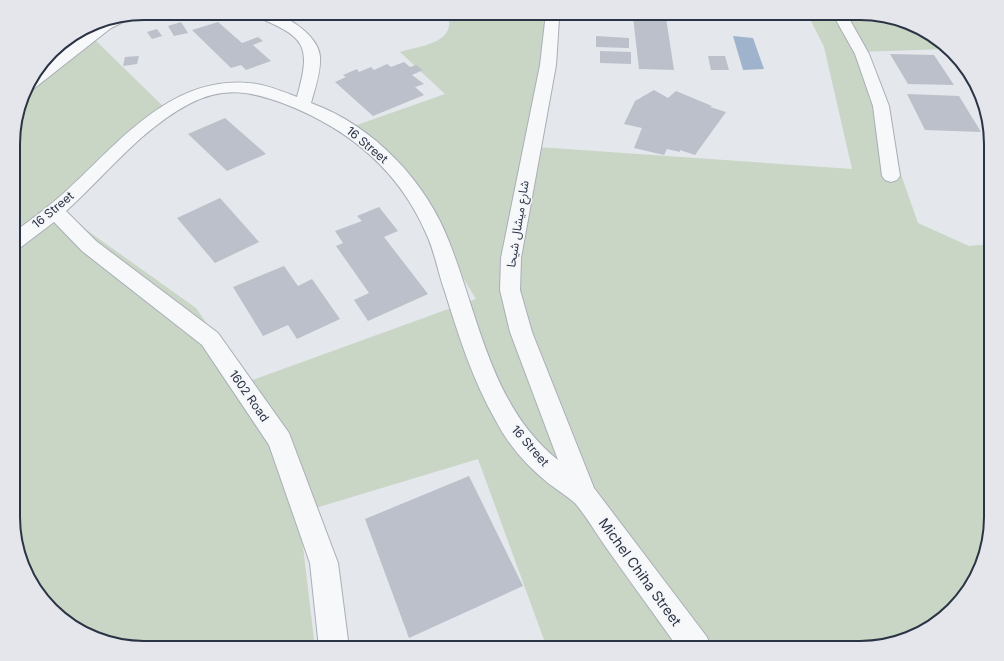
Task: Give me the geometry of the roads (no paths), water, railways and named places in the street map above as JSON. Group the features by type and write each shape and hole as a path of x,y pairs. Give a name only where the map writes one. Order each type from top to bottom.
{"street":[{"path":"275,20 302,35 312,53 310,77 303,104"},
{"name":"شارع ميشال شيحا","path":"552,20 548,65 511,258 510,290 521,332 584,495"},
{"path":"843,20 862,54 881,106 891,176"},
{"path":"40,77 105,26"},
{"name":"16 Street","path":"20,237 55,211 121,146 161,114 184,100 206,91 232,88 256,89 303,104 352,129 382,154 407,184 435,230 484,372 514,430 543,463 584,495"},
{"name":"1602 Road","path":"55,211 89,246 210,339 280,441 324,562 333,641"},
{"name":"Michel Chiha Street","path":"584,495 691,641"}],"water":[{"path":"733,36 753,38 764,69 743,70"}]}
